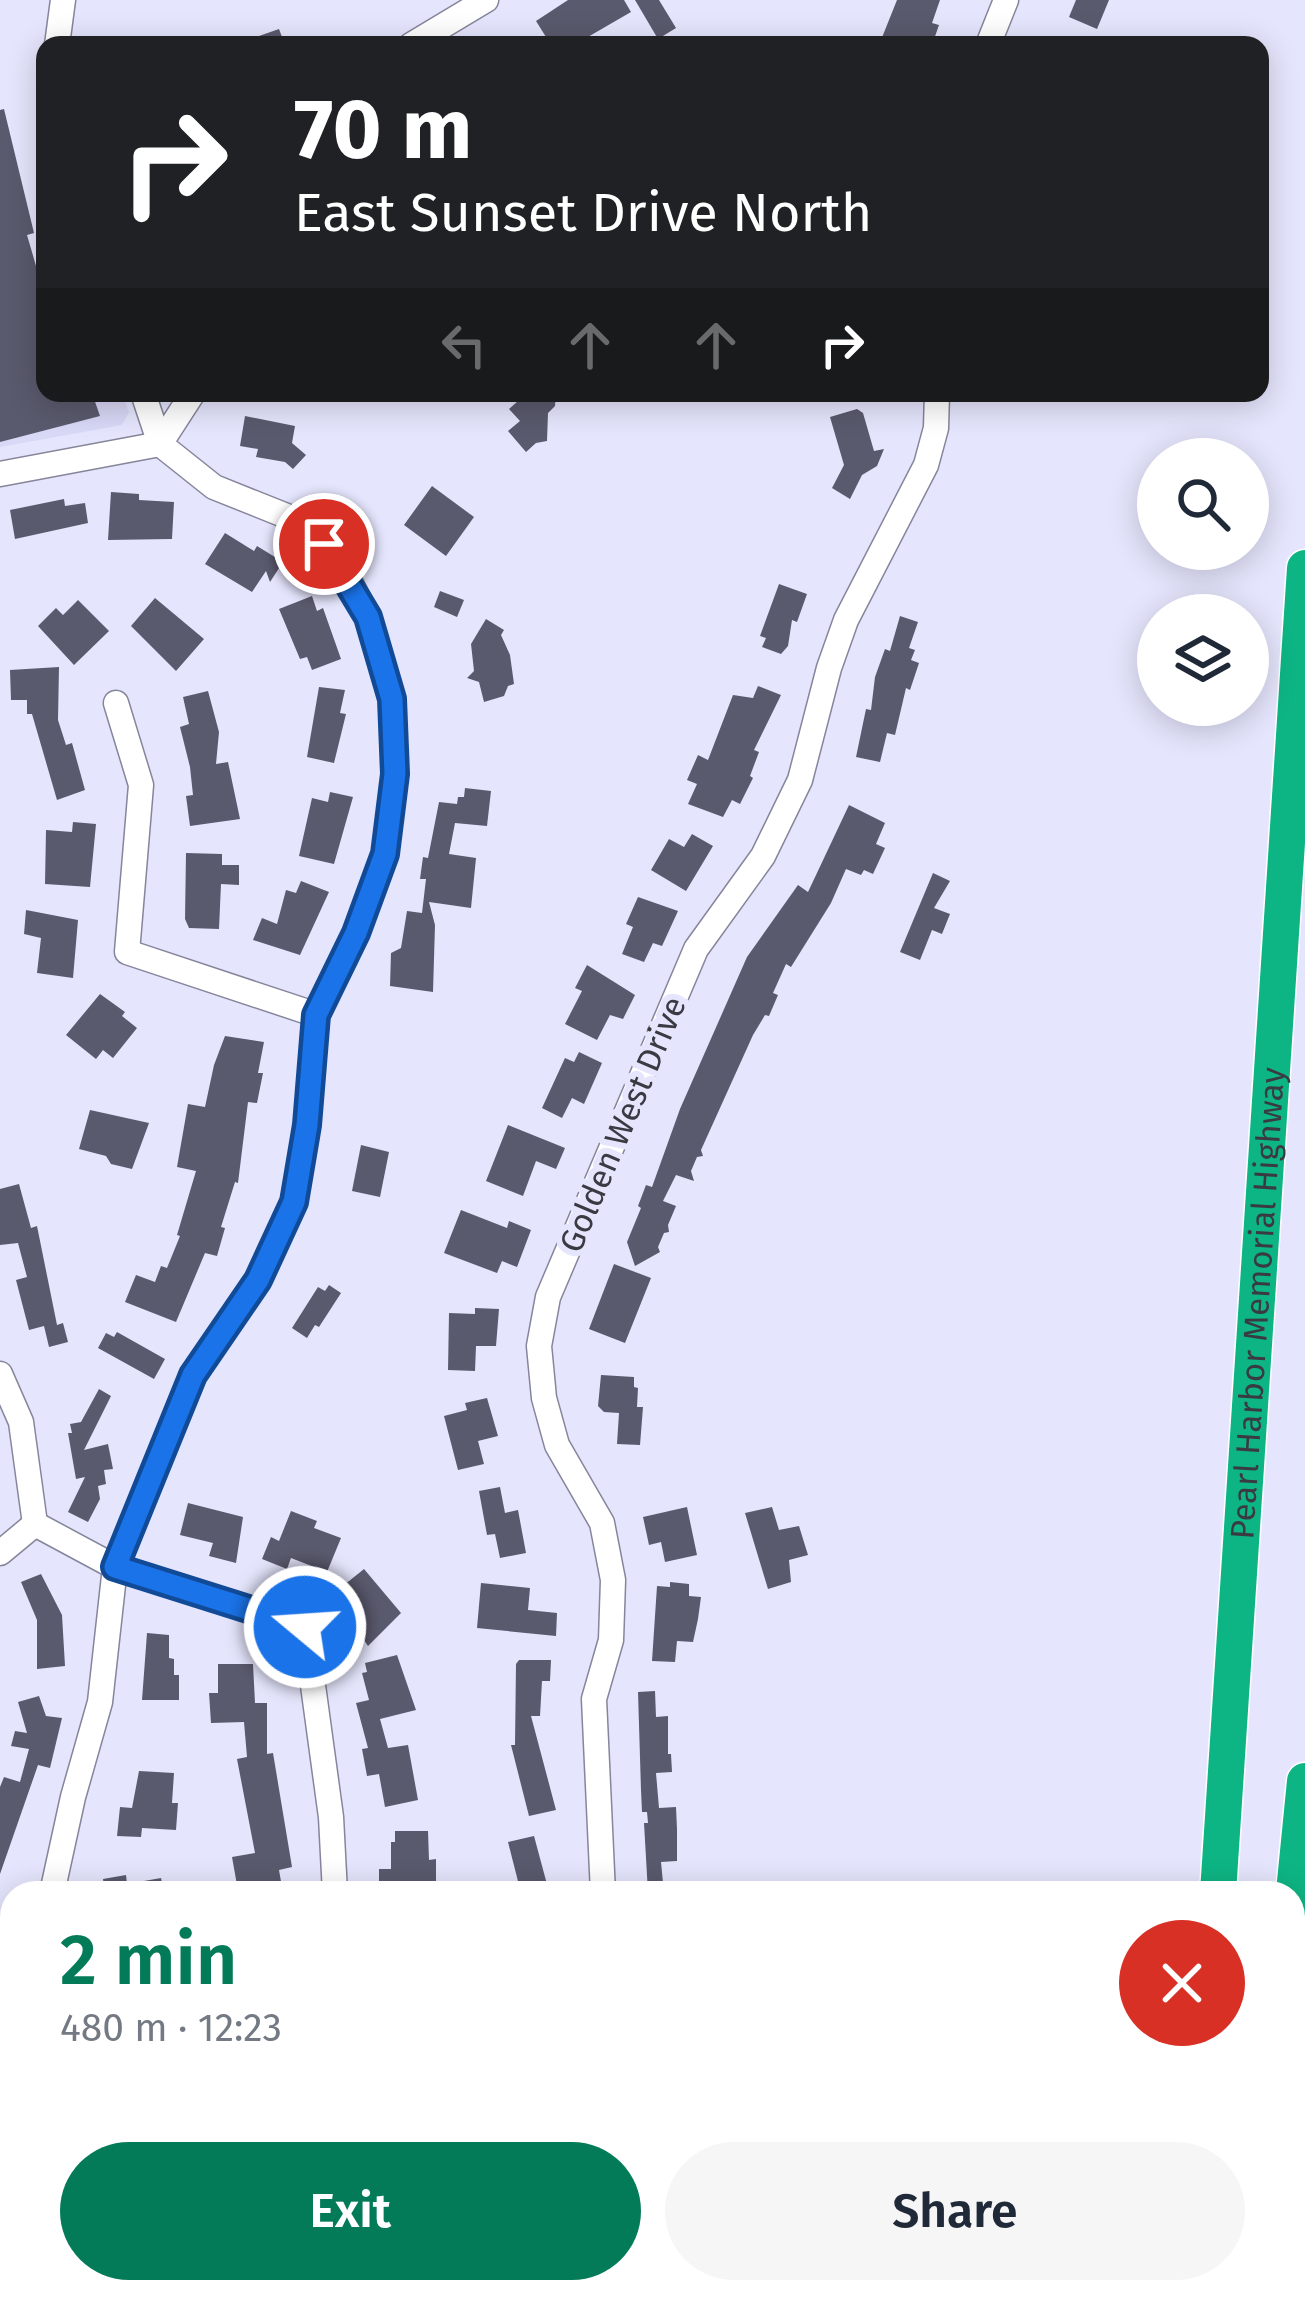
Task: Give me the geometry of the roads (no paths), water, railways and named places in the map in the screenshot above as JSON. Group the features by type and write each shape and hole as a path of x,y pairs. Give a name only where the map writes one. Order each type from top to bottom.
{"highway":[{"name":"Pearl Harbor Memorial Highway","path":"1219,1881 1305,568"},
{"path":"1295,1881 1305,1781"}],"street":[{"path":"58,36 63,0"},
{"path":"426,36 486,0"},
{"path":"992,36 1006,0"},
{"path":"55,1881 100,1702 115,1567 193,1375 258,1280 294,1202 307,1125 316,1015 356,933 385,854 395,774 392,699 368,617 324,544 289,517 214,488 160,444 145,402"},
{"path":"0,474 160,444 187,402"},
{"name":"Golden West Drive","path":"602,1881 594,1699 611,1640 613,1580 602,1522 557,1445 544,1398 539,1346 548,1297 697,949 763,856 800,780 846,620 926,465 936,428 937,402"},
{"path":"116,703 141,785 127,952 316,1015"},
{"path":"0,1374 21,1422 35,1524"},
{"path":"35,1524 115,1567 305,1627 331,1817 334,1881"},
{"path":"0,1553 35,1524"}]}
